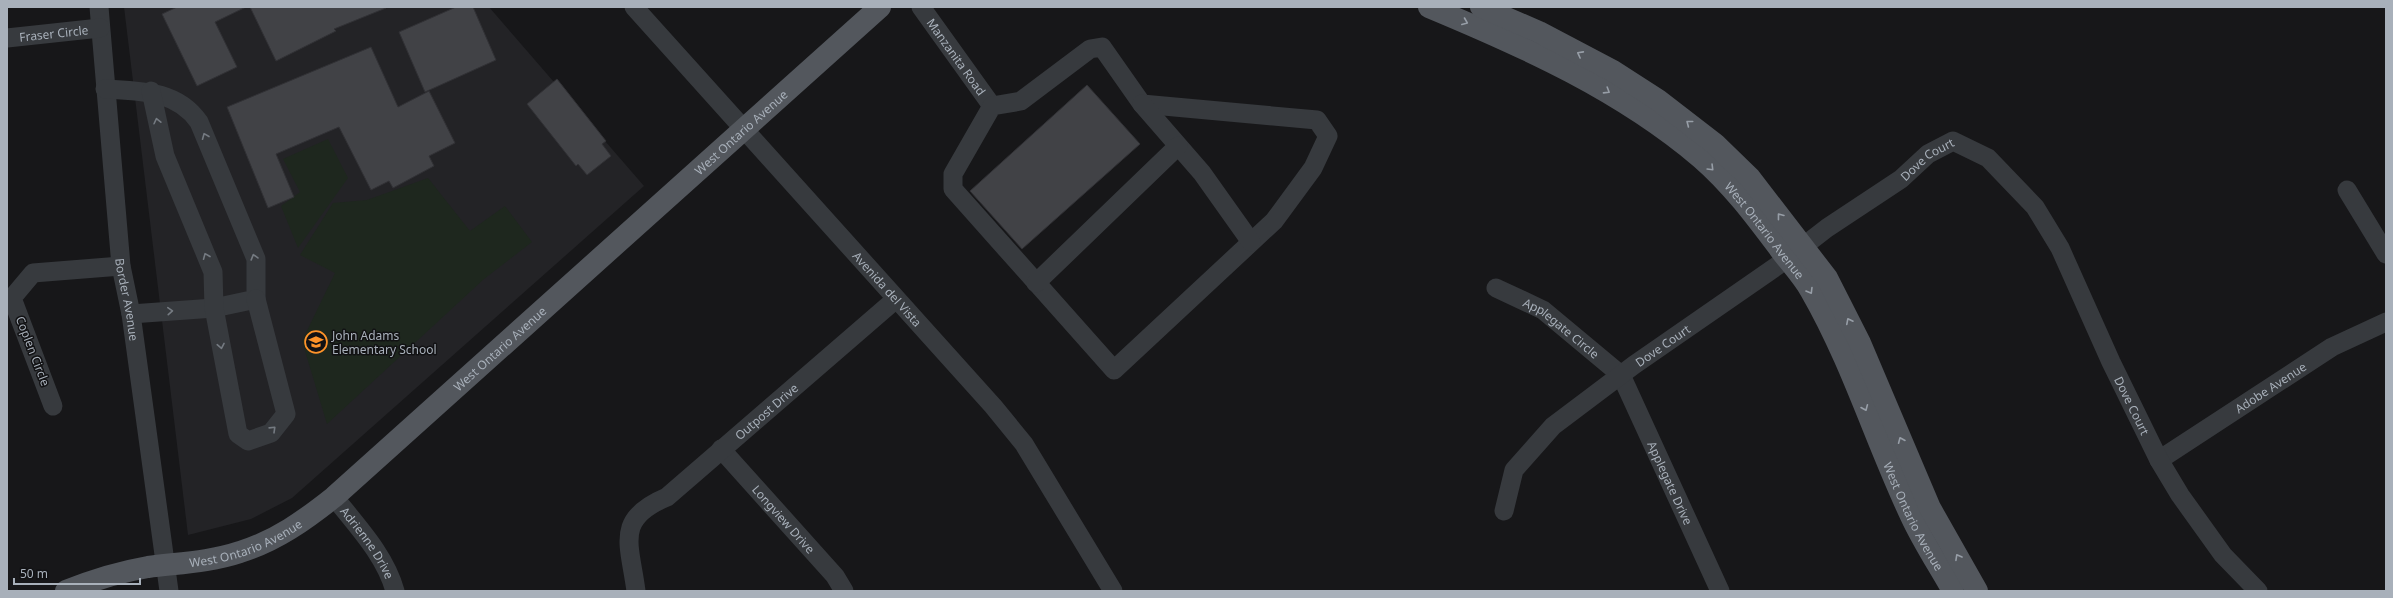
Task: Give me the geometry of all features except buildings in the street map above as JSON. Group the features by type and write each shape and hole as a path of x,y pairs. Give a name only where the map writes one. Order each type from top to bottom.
{"main road":[{"name":"West Ontario Avenue","path":"66,591 99,578 166,565 211,559 240,552 269,541 303,521 334,497 880,7"},
{"name":"West Ontario Avenue","path":"1429,7 1530,50 1603,89 1647,116 1702,159 1795,253 1827,278 1860,344 1930,508 1977,591"},
{"name":"West Ontario Avenue","path":"1481,7 1538,32 1613,71 1658,100 1716,144 1750,178 1795,253 1810,289 1842,352 1912,517 1954,591"}],"street":[{"name":"Border Avenue","path":"99,7 121,266 131,314 169,591"},
{"name":"Avenida del Vista","path":"634,7 744,128 1024,444 1113,591"},
{"name":"Manzanita Road","path":"921,7 992,106"},
{"name":"Fraser Circle","path":"7,38 100,28"},
{"path":"1142,104 1317,120 1328,136 1313,168 1274,221 1114,370 953,190 953,174 992,106 1021,101 1090,49 1102,47 1142,104 1202,173 1251,242"},
{"path":"106,89 151,91 192,111 199,122 256,259 256,299 286,414 271,433 248,441 238,434 214,308 213,272 165,156 151,91"},
{"name":"Dove Court","path":"1504,511 1514,470 1553,426 1620,375 1795,253 1827,228 1901,178 1928,154 1953,141 1988,158 2035,207 2060,248 2111,362 2159,460 2180,495 2223,555 2258,591"},
{"path":"1036,283 1178,146"},
{"path":"2347,190 2386,254"},
{"name":"Coplen Circle","path":"53,406 12,298 33,273 121,266"},
{"name":"Applegate Circle","path":"1496,288 1543,310 1620,375"},
{"path":"131,314 214,308 256,299"},
{"name":"Outpost Drive","path":"636,591 628,538 634,519 648,505 667,497 896,299"},
{"name":"Adobe Avenue","path":"2159,460 2332,347 2386,322"},
{"name":"Applegate Drive","path":"1620,375 1720,591"},
{"name":"Longview Drive","path":"721,449 834,576 844,591"},
{"name":"Adrienne Drive","path":"334,497 365,535 390,574 395,591"}],"shaded area":[{"name":"John Adams Elementary School","path":"124,7 489,7 644,186 292,498 251,519 188,535"},
{"path":"328,139 348,178 298,248 281,206 300,192 283,159"},
{"path":"428,178 470,231 505,206 532,242 484,279 327,424 302,341 335,273 300,255 333,203 367,200"}],"place":[{"name":"John Adams Elementary School","path":"316,342"}]}
